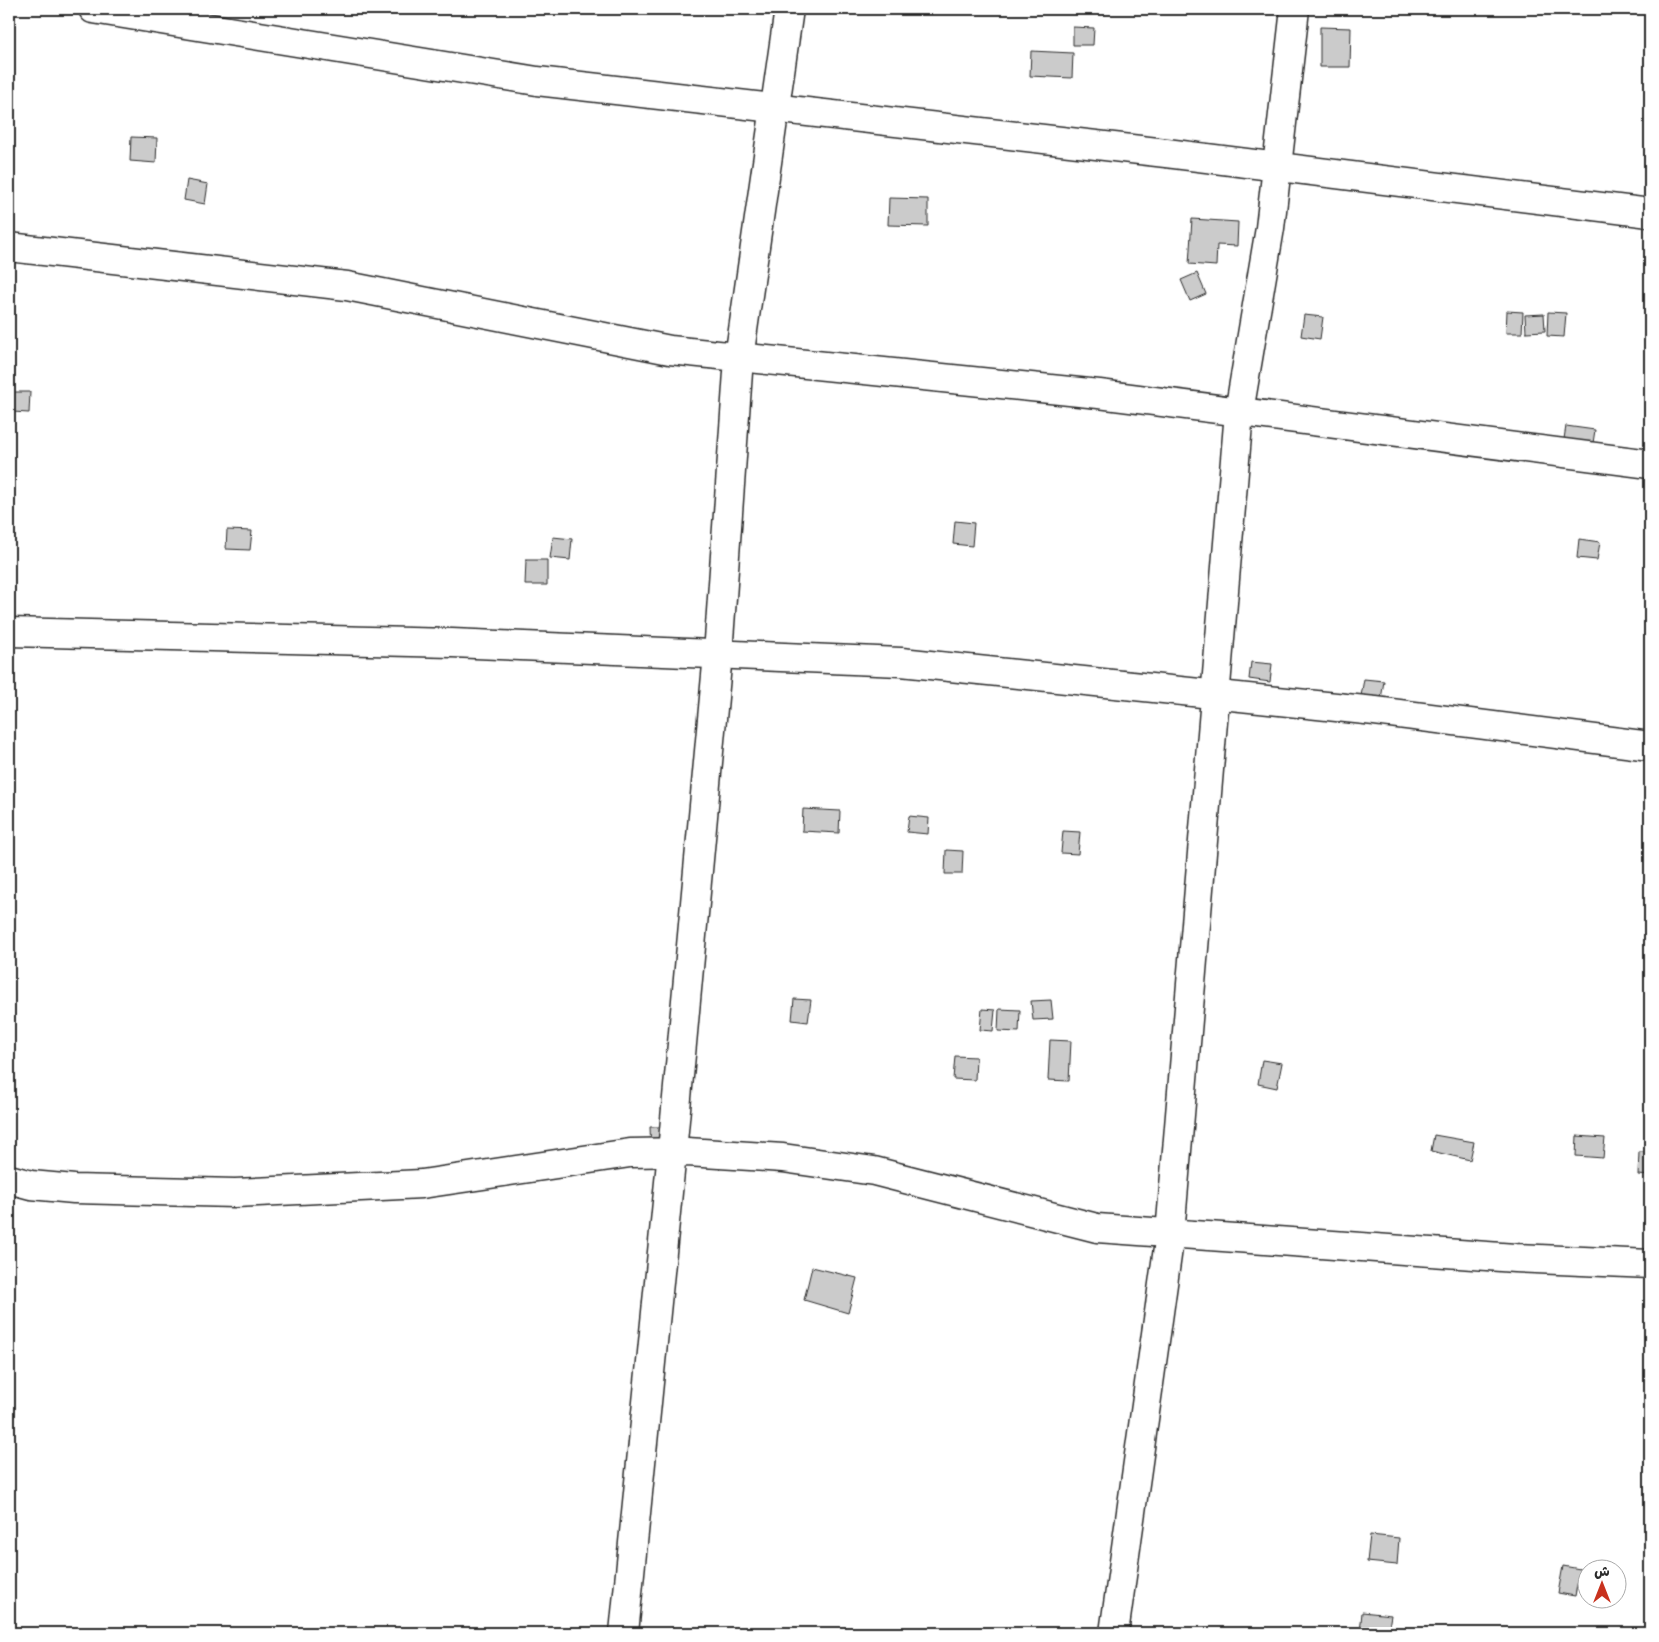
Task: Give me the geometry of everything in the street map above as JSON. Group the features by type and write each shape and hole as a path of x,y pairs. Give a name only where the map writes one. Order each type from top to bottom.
{"street":[{"path":"93,9 537,81 1277,167 1650,213"},
{"path":"624,1633 672,1152 718,654 739,358 789,9"},
{"path":"1114,1633 1170,1234 1239,412 1270,228 1295,9"},
{"path":"9,247 347,286 670,350 1099,394 1650,464"},
{"path":"9,632 452,643 901,662 1375,711 1650,746"},
{"path":"9,1179 31,1185 74,1189 235,1193 422,1184 630,1153 672,1152 782,1158 874,1171 1097,1228 1515,1258 1650,1264"}],"building":[{"path":"1073,27 1094,28 1093,45 1073,45"},
{"path":"1320,27 1351,28 1350,67 1320,67"},
{"path":"1031,51 1073,53 1072,78 1030,76"},
{"path":"131,137 157,138 156,163 130,161"},
{"path":"187,180 208,184 205,204 184,200"},
{"path":"889,198 928,199 928,226 888,225"},
{"path":"1192,219 1238,222 1237,246 1217,245 1216,266 1189,264"},
{"path":"1197,273 1206,294 1190,301 1181,280"},
{"path":"1507,311 1523,312 1522,333 1506,333"},
{"path":"1548,312 1566,313 1564,337 1547,336"},
{"path":"1544,314 1545,331 1526,332 1525,315"},
{"path":"1304,315 1323,317 1320,339 1301,336"},
{"path":"13,392 30,392 29,413 12,412"},
{"path":"1566,426 1595,430 1591,456 1562,452"},
{"path":"955,521 974,523 972,546 953,544"},
{"path":"227,530 252,531 250,550 226,549"},
{"path":"553,537 572,539 570,560 550,558"},
{"path":"1579,539 1600,542 1597,560 1577,558"},
{"path":"526,560 547,560 547,585 525,585"},
{"path":"1251,662 1272,664 1270,682 1249,679"},
{"path":"1364,679 1384,681 1381,699 1361,696"},
{"path":"803,809 840,811 839,833 802,831"},
{"path":"909,816 929,818 928,834 907,832"},
{"path":"1063,831 1080,832 1078,854 1061,853"},
{"path":"946,850 963,851 962,874 945,874"},
{"path":"794,999 811,1000 808,1022 792,1020"},
{"path":"1051,1000 1053,1019 1033,1020 1031,1001"},
{"path":"982,1009 995,1010 993,1031 980,1030"},
{"path":"999,1009 1020,1010 1019,1032 998,1031"},
{"path":"1050,1040 1071,1041 1069,1081 1048,1080"},
{"path":"955,1056 976,1057 975,1080 953,1079"},
{"path":"1262,1060 1282,1063 1277,1088 1258,1084"},
{"path":"9,1068 15,1068 13,1090 9,1089"},
{"path":"650,1127 669,1127 651,1153"},
{"path":"1434,1135 1474,1142 1470,1160 1431,1151"},
{"path":"1577,1136 1605,1138 1603,1158 1576,1156"},
{"path":"1639,1152 1650,1152 1650,1176 1638,1175"},
{"path":"812,1267 857,1278 848,1313 804,1300"},
{"path":"1650,1377 1650,1426 1648,1426"},
{"path":"1370,1535 1399,1538 1397,1565 1367,1562"},
{"path":"1563,1566 1576,1568 1575,1596 1558,1593"},
{"path":"1362,1612 1391,1615 1388,1633 1360,1633"}]}
